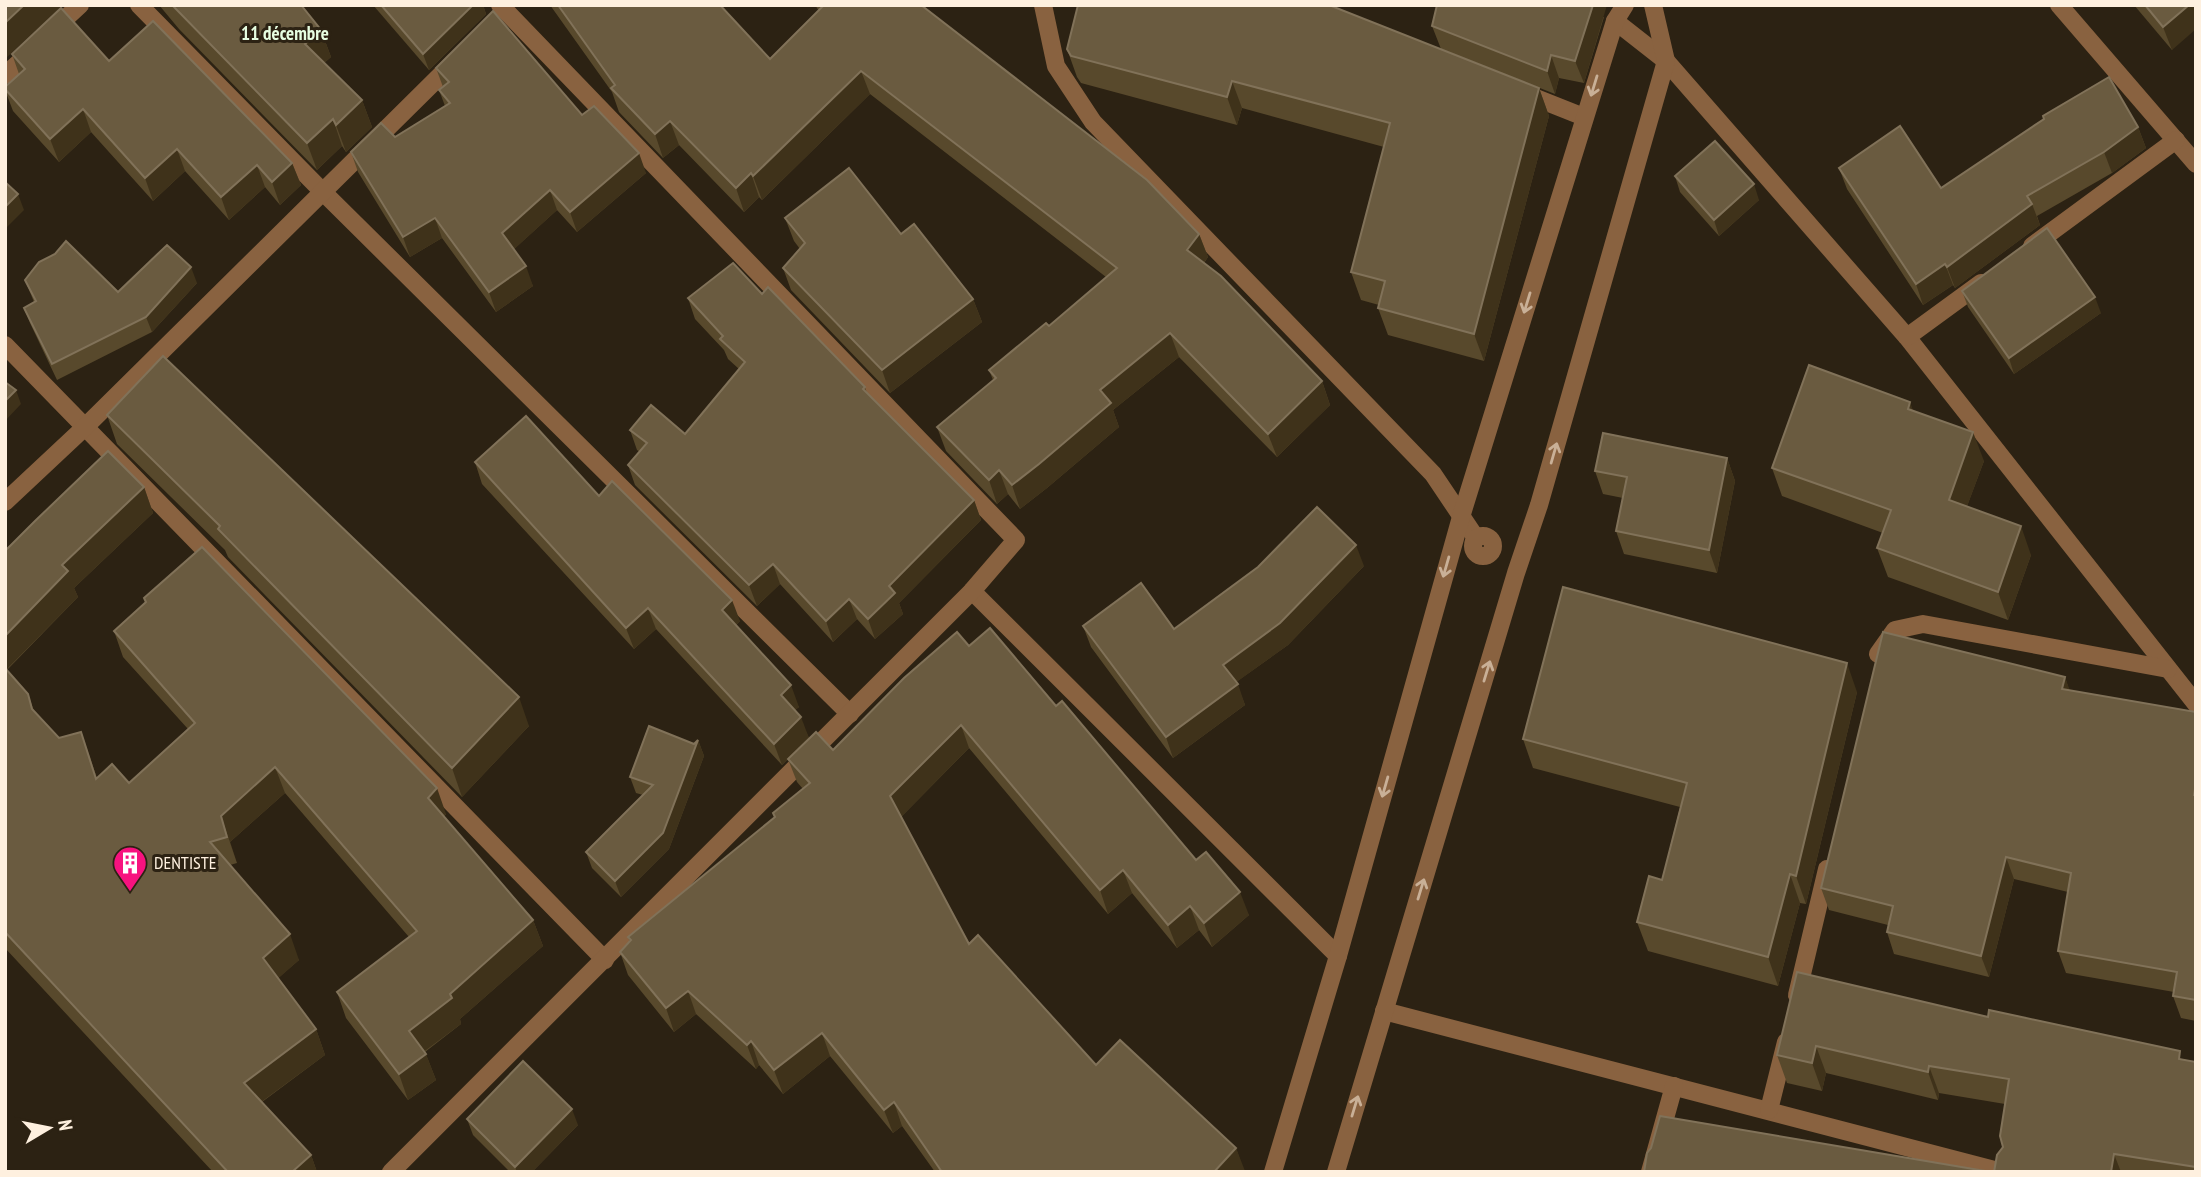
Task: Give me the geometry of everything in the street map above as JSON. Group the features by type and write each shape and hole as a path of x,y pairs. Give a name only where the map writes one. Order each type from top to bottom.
{"street":[{"path":"5,75 80,5"},
{"path":"139,5 323,192 850,714"},
{"path":"1043,5 1056,66 1093,122 1433,474 1476,538 1488,537 1493,543 1492,552 1516,573"},
{"path":"1273,1172 1338,956 1461,517 1615,20 1625,5"},
{"path":"1336,1172 1516,573 1543,492 1667,61 1654,5"},
{"path":"2059,5 2196,164"},
{"path":"391,1172 850,714 972,590 1016,540 503,10"},
{"path":"1615,20 1667,61 1908,337 2196,704"},
{"path":"5,502 85,427 467,49"},
{"path":"1509,88 1584,117"},
{"path":"2019,255 2176,140"},
{"path":"1908,337 1997,271"},
{"path":"5,345 606,960"},
{"path":"972,590 1338,956"},
{"path":"1873,677 1880,650 1895,630 1923,624 2168,669"},
{"path":"1769,1110 1793,1014 1807,983 1832,849"},
{"path":"1384,1011 1769,1110 1980,1169 2002,1172"},
{"path":"1650,1172 1674,1086"}],"building":[{"path":"5,5 24,5 5,23"},
{"path":"172,5 301,5 321,30 305,44 362,100 336,125 333,119 307,143"},
{"path":"381,5 473,5 423,54"},
{"path":"558,5 720,5 770,59 824,5 921,5 1147,180 1199,234 1187,250 1221,276 1322,381 1268,434 1170,333 1100,390 1111,403 1039,464 1012,485 999,470 989,480 937,427 996,378 989,370 1046,323 1049,326 1117,268 861,71 753,176 751,173 736,188 670,121 655,134 611,88 615,85"},
{"path":"1078,5 1329,5 1539,88 1474,334 1378,308 1385,281 1351,272 1390,123 1232,81 1227,97 1071,56 1067,49"},
{"path":"1437,5 1593,5 1575,61 1551,55 1547,71 1432,26"},
{"path":"2145,5 2189,5 2163,27"},
{"path":"61,8 109,61 153,21 292,163 272,182 257,165 221,197 177,149 145,178 83,109 50,139 5,87 25,69 12,54"},
{"path":"493,11 582,115 594,106 639,153 570,212 550,190 502,233 526,266 489,292 435,218 403,237 351,152 381,123 395,137 450,103 439,90 449,82 436,68"},
{"path":"2109,77 2138,127 2104,152 2027,196 2032,204 1947,267 1945,264 1916,284 1839,168 1900,126 1941,188 2044,119 2043,116"},
{"path":"1715,141 1754,184 1714,220 1675,176"},
{"path":"849,168 901,234 914,224 973,299 882,370 783,268 805,243 785,218"},
{"path":"5,182 18,194 5,207"},
{"path":"2047,228 2095,297 2009,358 1962,291"},
{"path":"66,241 118,292 167,245 191,267 146,317 52,364 24,308 36,301 25,280 39,262 55,254"},
{"path":"733,263 762,294 768,287 865,387 863,389 974,500 889,586 895,593 868,619 849,599 826,621 773,564 749,585 628,465 647,443 630,430 651,405 685,434 745,362 720,339 723,336 688,298"},
{"path":"163,356 519,697 452,768 218,529 220,526 107,415"},
{"path":"1809,365 1910,402 1908,409 1973,432 1949,500 2021,526 1998,592 1877,548 1891,510 1772,468"},
{"path":"5,382 16,390 5,401"},
{"path":"526,416 599,496 612,481 732,600 722,610 791,685 781,695 801,717 774,744 648,608 626,628 475,462"},
{"path":"1603,433 1727,458 1709,550 1616,531 1627,477 1595,471"},
{"path":"108,451 144,487 62,565 68,571 5,636 5,551"},
{"path":"1317,507 1356,545 1280,623 1223,665 1238,684 1166,737 1083,626 1141,583 1174,629 1258,567"},
{"path":"202,547 437,788 428,798 533,920 450,994 452,998 409,1031 426,1054 399,1074 337,992 417,931 275,767 221,816 227,837 210,842 290,934 263,958 316,1029 244,1083 311,1155 292,1172 228,1172 5,932 5,668 28,694 32,709 59,738 81,732 96,779 112,764 129,783 195,723 114,631 146,602 144,598"},
{"path":"1563,587 1847,663 1796,876 1790,874 1768,957 1637,922 1649,876 1662,880 1687,783 1523,739"},
{"path":"990,628 1056,706 1062,701 1196,860 1206,852 1240,892 1204,923 1190,906 1168,925 1123,870 1100,890 961,725 890,796 969,944 978,935 1096,1065 1120,1040 1236,1148 1214,1172 942,1172 894,1102 884,1110 822,1033 774,1070 751,1041 747,1045 688,991 666,1008 620,952 631,940 628,937 775,817 773,813 810,783 788,759 816,732 833,750 904,678 957,632 969,646"},
{"path":"1883,632 2065,677 2062,689 2196,712 2196,1000 2173,996 2177,972 2058,951 2071,873 2006,857 1981,956 1887,932 1893,906 1821,888"},
{"path":"649,726 694,744 698,740 663,833 615,881 586,852 653,785 630,777"},
{"path":"1797,972 1988,1017 1989,1010 2180,1051 2179,1059 2196,1062 2196,1167 2114,1154 2111,1172 1994,1172 1997,1155 2003,1147 2000,1136 2009,1079 1929,1066 1928,1072 1816,1046 1812,1063 1777,1055"},
{"path":"523,1061 572,1109 515,1167 467,1119"},
{"path":"1660,1116 1991,1172 1644,1172 1647,1153 1651,1148"}],"place":[{"name":"DENTISTE","path":"130,893"}],"district":[{"name":"11 décembre","path":"285,33"}]}
